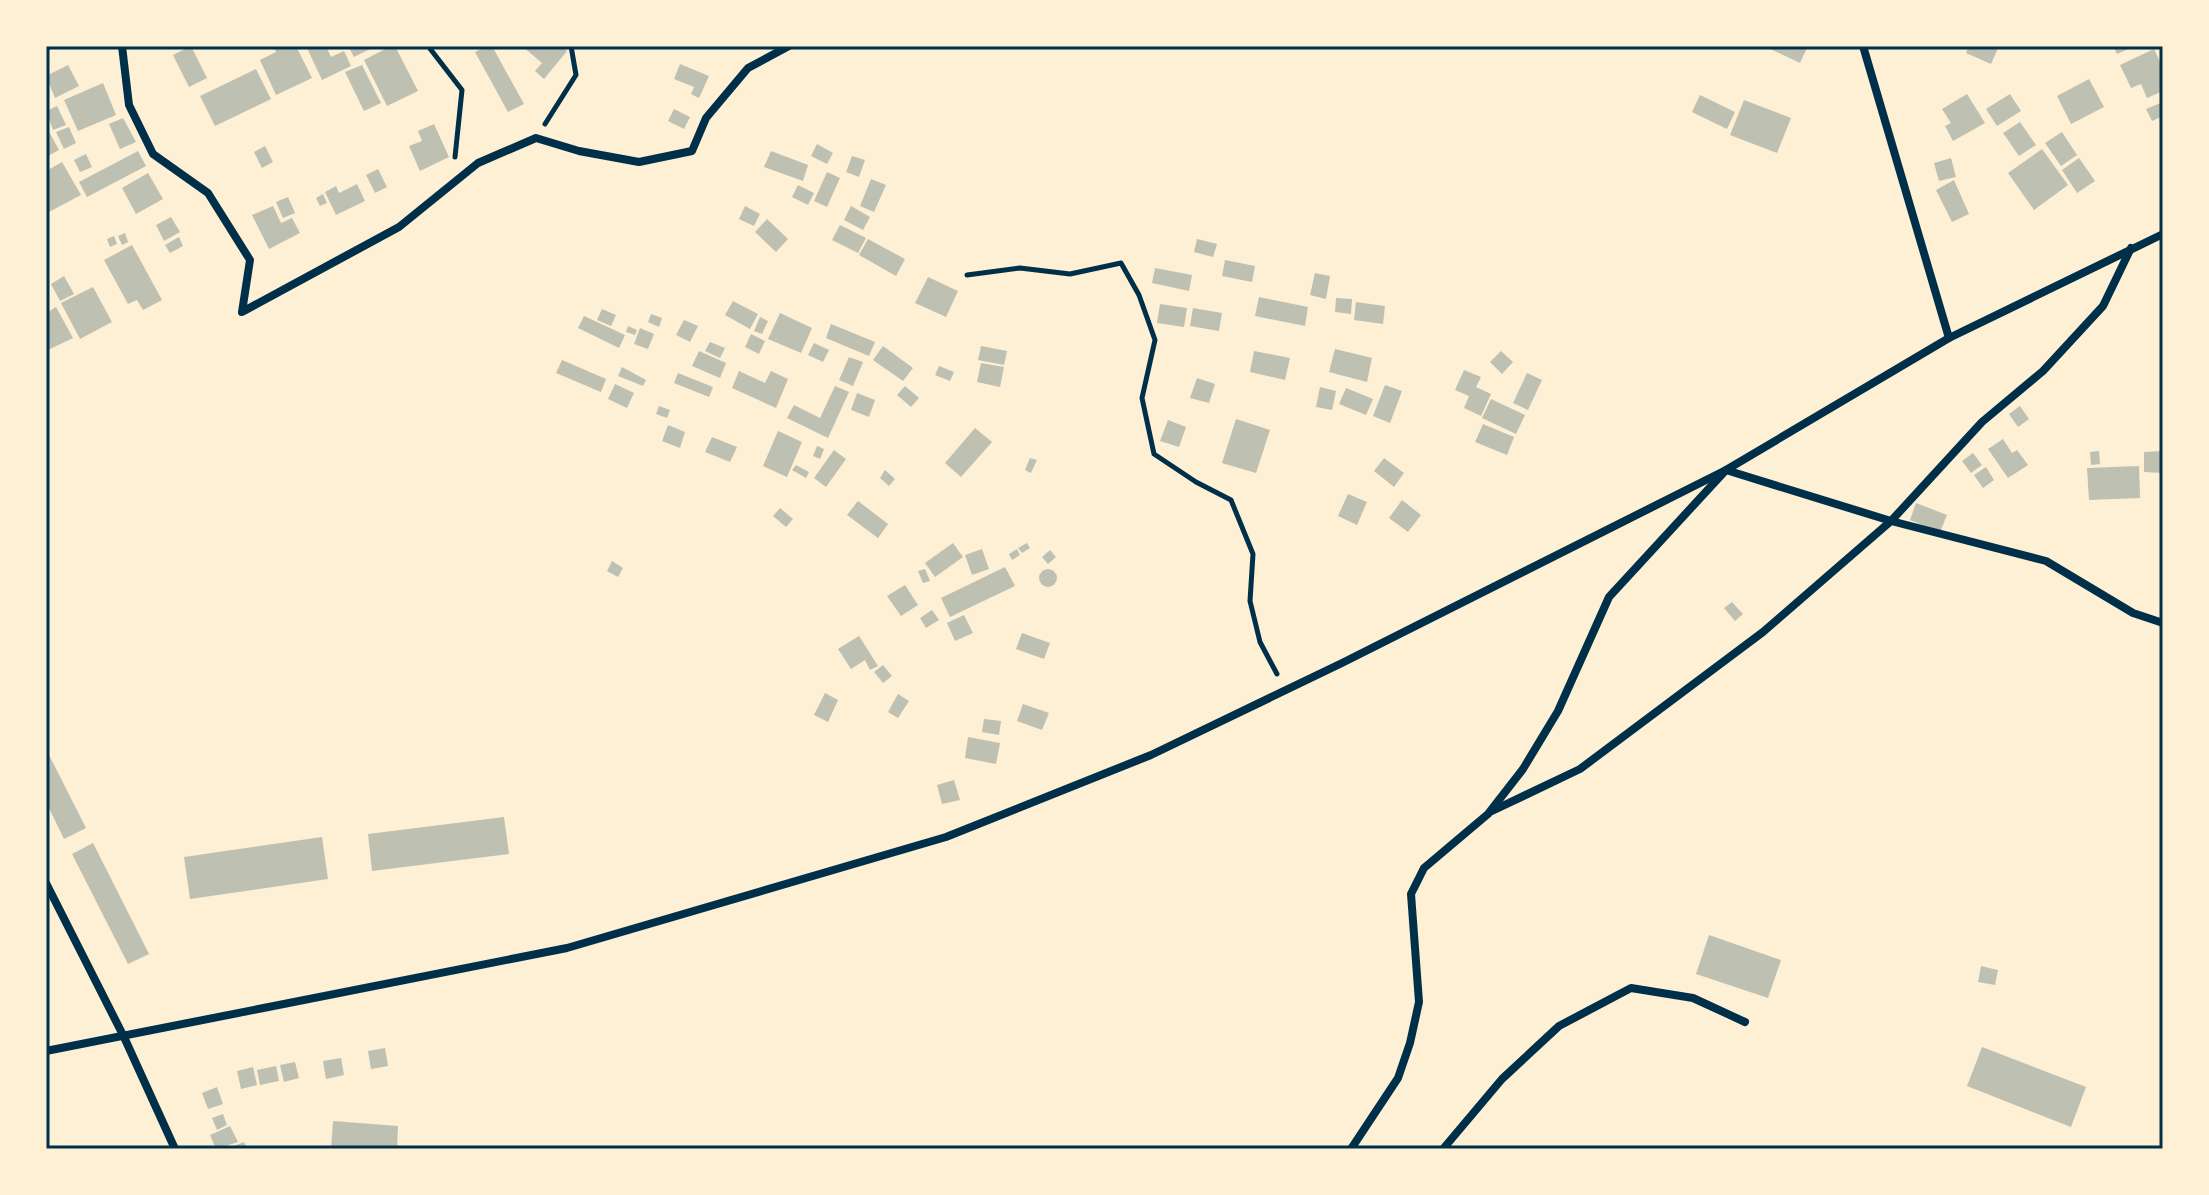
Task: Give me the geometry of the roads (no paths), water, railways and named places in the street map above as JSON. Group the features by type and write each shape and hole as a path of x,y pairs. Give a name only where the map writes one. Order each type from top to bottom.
{"street":[{"path":"122,46 129,105 153,154 208,193 250,260 242,312 399,227 478,163 536,138 579,151 639,162 692,151 706,118 748,68 789,46"},
{"path":"1863,46 1949,338"},
{"path":"46,1051 567,948 931,842 1151,755 1286,690 1726,470 1949,338 2163,234"},
{"path":"1488,814 1580,769 1763,632 1891,521 1982,422 2043,371 2103,306 2131,248"},
{"path":"1726,470 1891,521 2046,561 2133,613 2163,623"},
{"path":"1351,1149 1398,1078 1410,1043 1419,1002 1411,894 1424,868 1488,814 1523,769 1558,711 1609,597 1726,470"},
{"path":"46,883 124,1037 175,1149"},
{"path":"1443,1149 1502,1079 1559,1026 1631,988 1693,998 1745,1022"}]}
